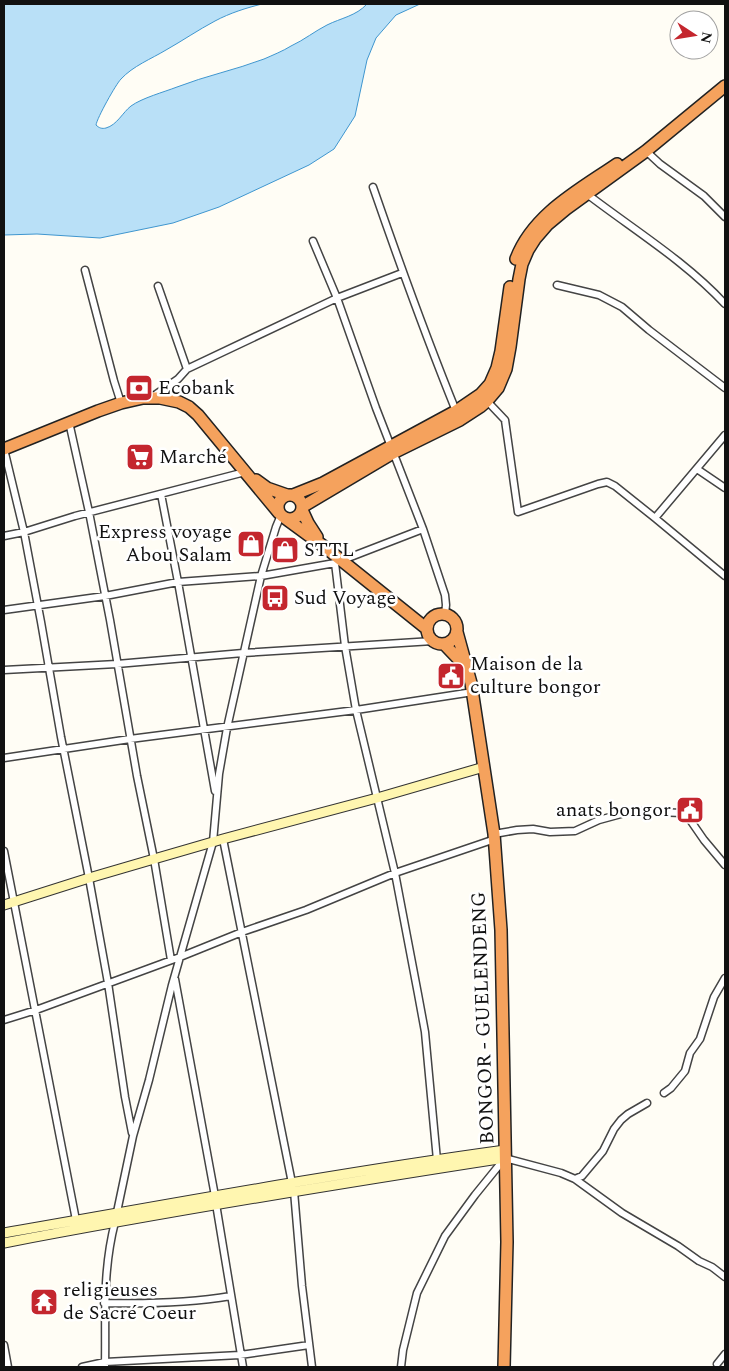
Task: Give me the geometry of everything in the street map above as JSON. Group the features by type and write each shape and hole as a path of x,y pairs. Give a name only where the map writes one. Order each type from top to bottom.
{"highway":[{"path":"282,516 278,503 281,498 323,483 460,420 487,401 498,388 506,369 522,264 535,239 548,224 566,209 646,151 725,86"},
{"path":"282,516 295,518 302,509 481,394 490,384 497,368 515,262 521,246 529,233 543,217 560,203 683,120"},
{"path":"4,449 121,403 152,397 175,401 189,407 202,420 282,516 326,548"},
{"path":"245,472 267,488 299,498 308,523 338,562 427,630 430,638 439,643 468,669"},
{"path":"403,611 418,615 441,615 453,619 457,627 453,640 439,643"},
{"path":"427,630 430,621 441,615"},
{"name":"BONGOR - GUELENDENG","path":"457,632 473,692 495,837 502,947 507,1242 504,1367"}],"main road":[{"path":"4,905 223,839 484,767"},
{"path":"4,1233 33,1233 437,1160 505,1154"},
{"path":"293,1187 505,1154"},
{"path":"4,1243 76,1220 116,1217"}],"street":[{"path":"646,151 660,164 704,196 725,217"},
{"path":"373,187 402,273 456,411"},
{"path":"587,194 677,260 725,304"},
{"path":"313,241 337,298 423,529 445,594 446,605 441,615"},
{"path":"85,270 121,403"},
{"path":"152,397 178,379 187,369 337,298 402,273"},
{"path":"557,285 599,295 622,307 725,388"},
{"path":"158,286 187,369"},
{"path":"487,401 504,420 518,512 607,482 615,486 725,576"},
{"path":"70,422 118,664 171,960"},
{"path":"655,518 725,435"},
{"path":"4,449 24,532 89,878 133,1136"},
{"path":"697,469 725,488"},
{"path":"4,536 245,472"},
{"path":"161,494 217,800"},
{"path":"105,1365 104,1304 108,1250 133,1136 180,957 214,842 219,774 227,728 261,576 276,527 282,516"},
{"path":"4,610 105,596 178,582 261,576 338,562 423,529"},
{"path":"338,562 345,646 356,710 395,873 424,1032 437,1160"},
{"path":"4,670 118,664 345,646 439,643"},
{"path":"4,758 130,739 356,710 473,692"},
{"path":"4,1020 36,1010 242,932 306,910 395,873 517,830 575,831 599,820 632,811 682,813 686,814 725,865"},
{"path":"223,839 293,1187 312,1367"},
{"path":"4,851 76,1220"},
{"path":"175,976 216,1200 243,1367"},
{"path":"664,1094 684,1071 690,1053 700,1040 714,997 725,978"},
{"path":"575,1179 582,1176 603,1151 614,1129 621,1120 647,1103"},
{"path":"401,1367 403,1350 417,1293 445,1236 505,1154 575,1179 610,1206 678,1246 725,1277"},
{"path":"104,1304 193,1302 231,1296"},
{"path":"4,1345 8,1367"},
{"path":"82,1367 240,1355 309,1345"},
{"path":"716,1364 725,1354"}],"water":[{"path":"4,4 262,4 238,11 215,21 131,70 119,82 107,101 96,125 99,128 106,128 113,124 131,106 141,100 264,59 296,44 327,25 353,14 367,4 420,4 396,15 376,38 367,60 355,116 334,149 309,165 219,207 173,223 100,238 37,234 4,235"}],"place":[{"name":"Ecobank","path":"139,388"},
{"name":"Marché","path":"140,457"},
{"name":"Express voyage Abou Salam","path":"251,544"},
{"name":"STTL","path":"285,550"},
{"name":"Sud Voyage","path":"275,598"},
{"name":"Maison de la culture bongor","path":"451,676"},
{"name":"anats bongor","path":"690,810"},
{"name":"religieuses de Sacré Coeur","path":"44,1302"}]}
